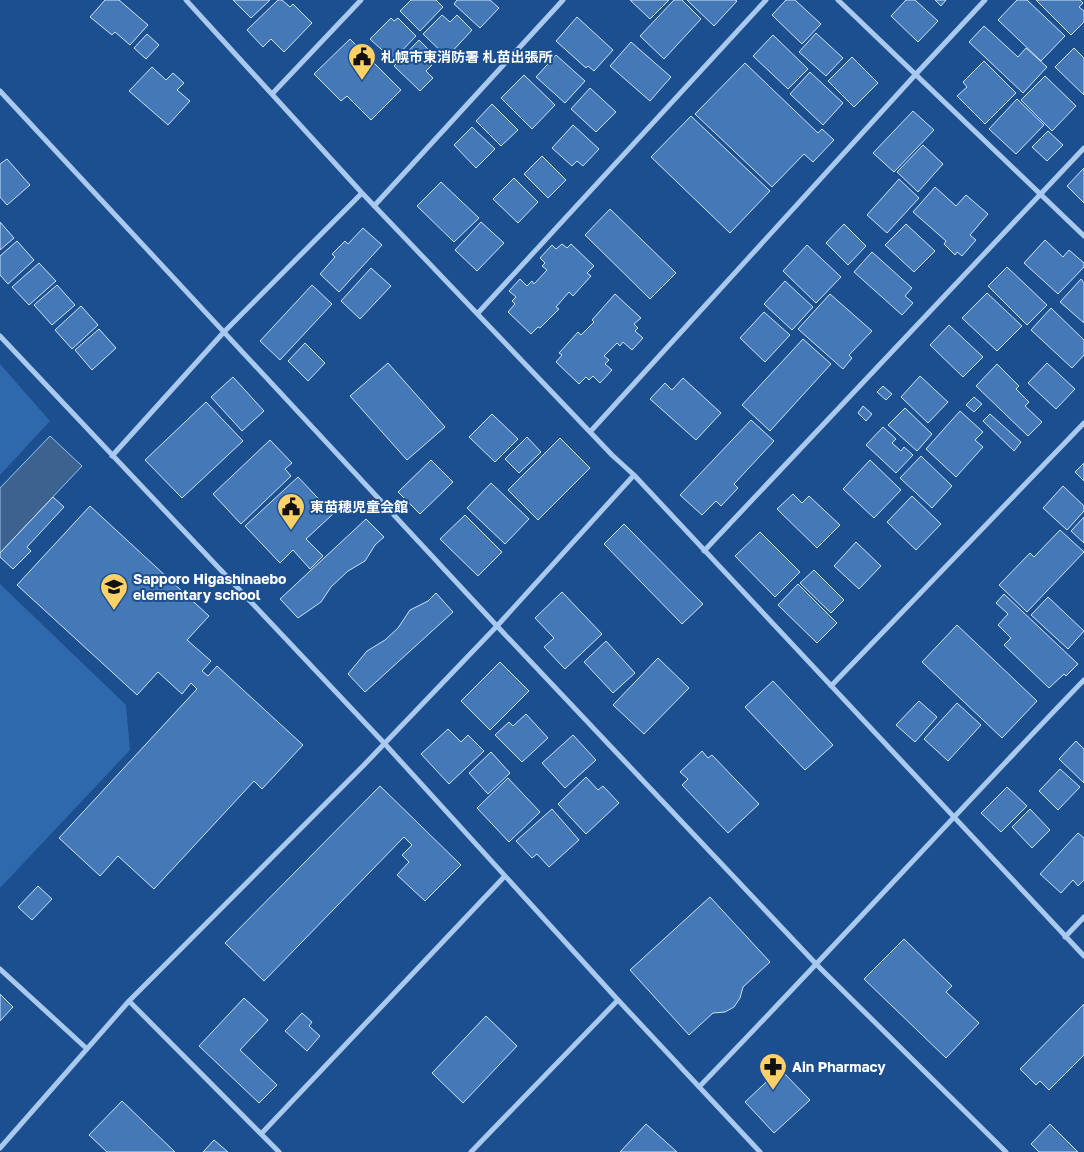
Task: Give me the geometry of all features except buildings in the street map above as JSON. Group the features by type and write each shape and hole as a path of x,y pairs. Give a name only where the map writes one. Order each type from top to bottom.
{"street":[{"path":"186,0 374,206 590,432 634,475 1084,956"},
{"path":"272,94 361,0"},
{"path":"374,206 563,0"},
{"path":"478,313 766,0"},
{"path":"838,0 1084,236"},
{"path":"590,432 916,74 986,0"},
{"path":"0,91 497,626 817,965 1006,1152"},
{"path":"704,551 1084,148"},
{"path":"112,456 223,332 362,193"},
{"path":"0,336 384,743 618,1000 760,1152"},
{"path":"831,686 1084,422"},
{"path":"0,1148 129,1001 497,626 634,475"},
{"path":"699,1087 817,965 953,816 1084,680"},
{"path":"261,1134 505,876"},
{"path":"1065,937 1084,917"},
{"path":"0,969 86,1048"},
{"path":"471,1152 618,1000"},
{"path":"129,1001 279,1152"}],"shaded area":[{"path":"0,364 50,421 0,475"},
{"path":"50,436 82,466 0,553 0,488"},
{"path":"0,584 126,705 130,750 0,888"}],"place":[{"name":"札幌市東消防署 札苗出張所","path":"362,81"},
{"name":"東苗穂児童会館","path":"291,531"},
{"name":"Sapporo Higashinaebo elementary school","path":"114,611"},
{"name":"Ain Pharmacy","path":"773,1091"}]}
